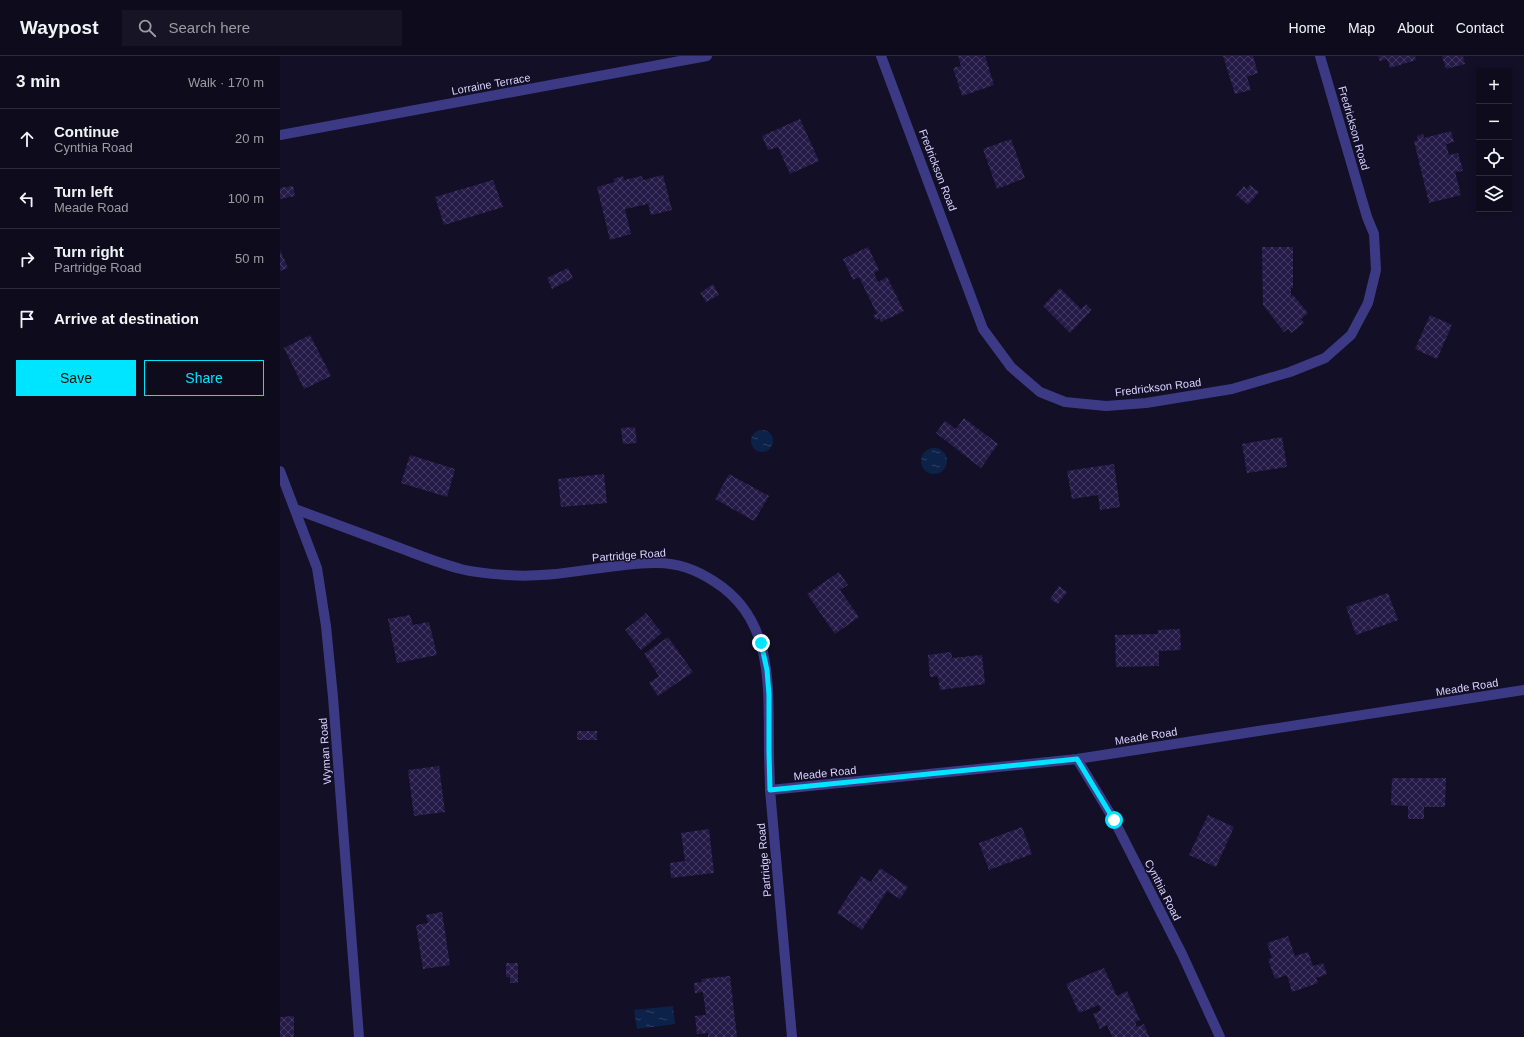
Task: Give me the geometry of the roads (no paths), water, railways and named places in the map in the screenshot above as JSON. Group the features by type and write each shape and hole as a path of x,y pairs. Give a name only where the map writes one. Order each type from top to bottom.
{"street":[{"name":"Lorraine Terrace","path":"280,135 707,56"},
{"name":"Fredrickson Road","path":"882,56 984,329 1011,367 1040,392 1065,402 1106,406 1146,403 1232,389 1290,372 1324,358 1351,335 1368,304 1376,270 1374,234 1365,211 1320,56"},
{"name":"Wyman Road","path":"280,471 317,568 326,626 334,697 359,1037"},
{"name":"Partridge Road","path":"295,509 461,569 508,575 534,576 636,564 670,563 703,574 720,585 738,601 752,621 761,643 767,670 770,790 792,1037"},
{"name":"Meade Road","path":"770,790 1077,759 1524,690"},
{"name":"Cynthia Road","path":"1077,759 1114,820 1182,954 1220,1037"}],"water":[{"path":"762,430 770,433 773,441 770,449 762,452 754,449 751,441 754,433"},
{"path":"934,448 943,452 947,461 943,470 934,474 925,470 921,461 925,452"},
{"path":"673,1006 675,1024 637,1029 634,1010"}]}
